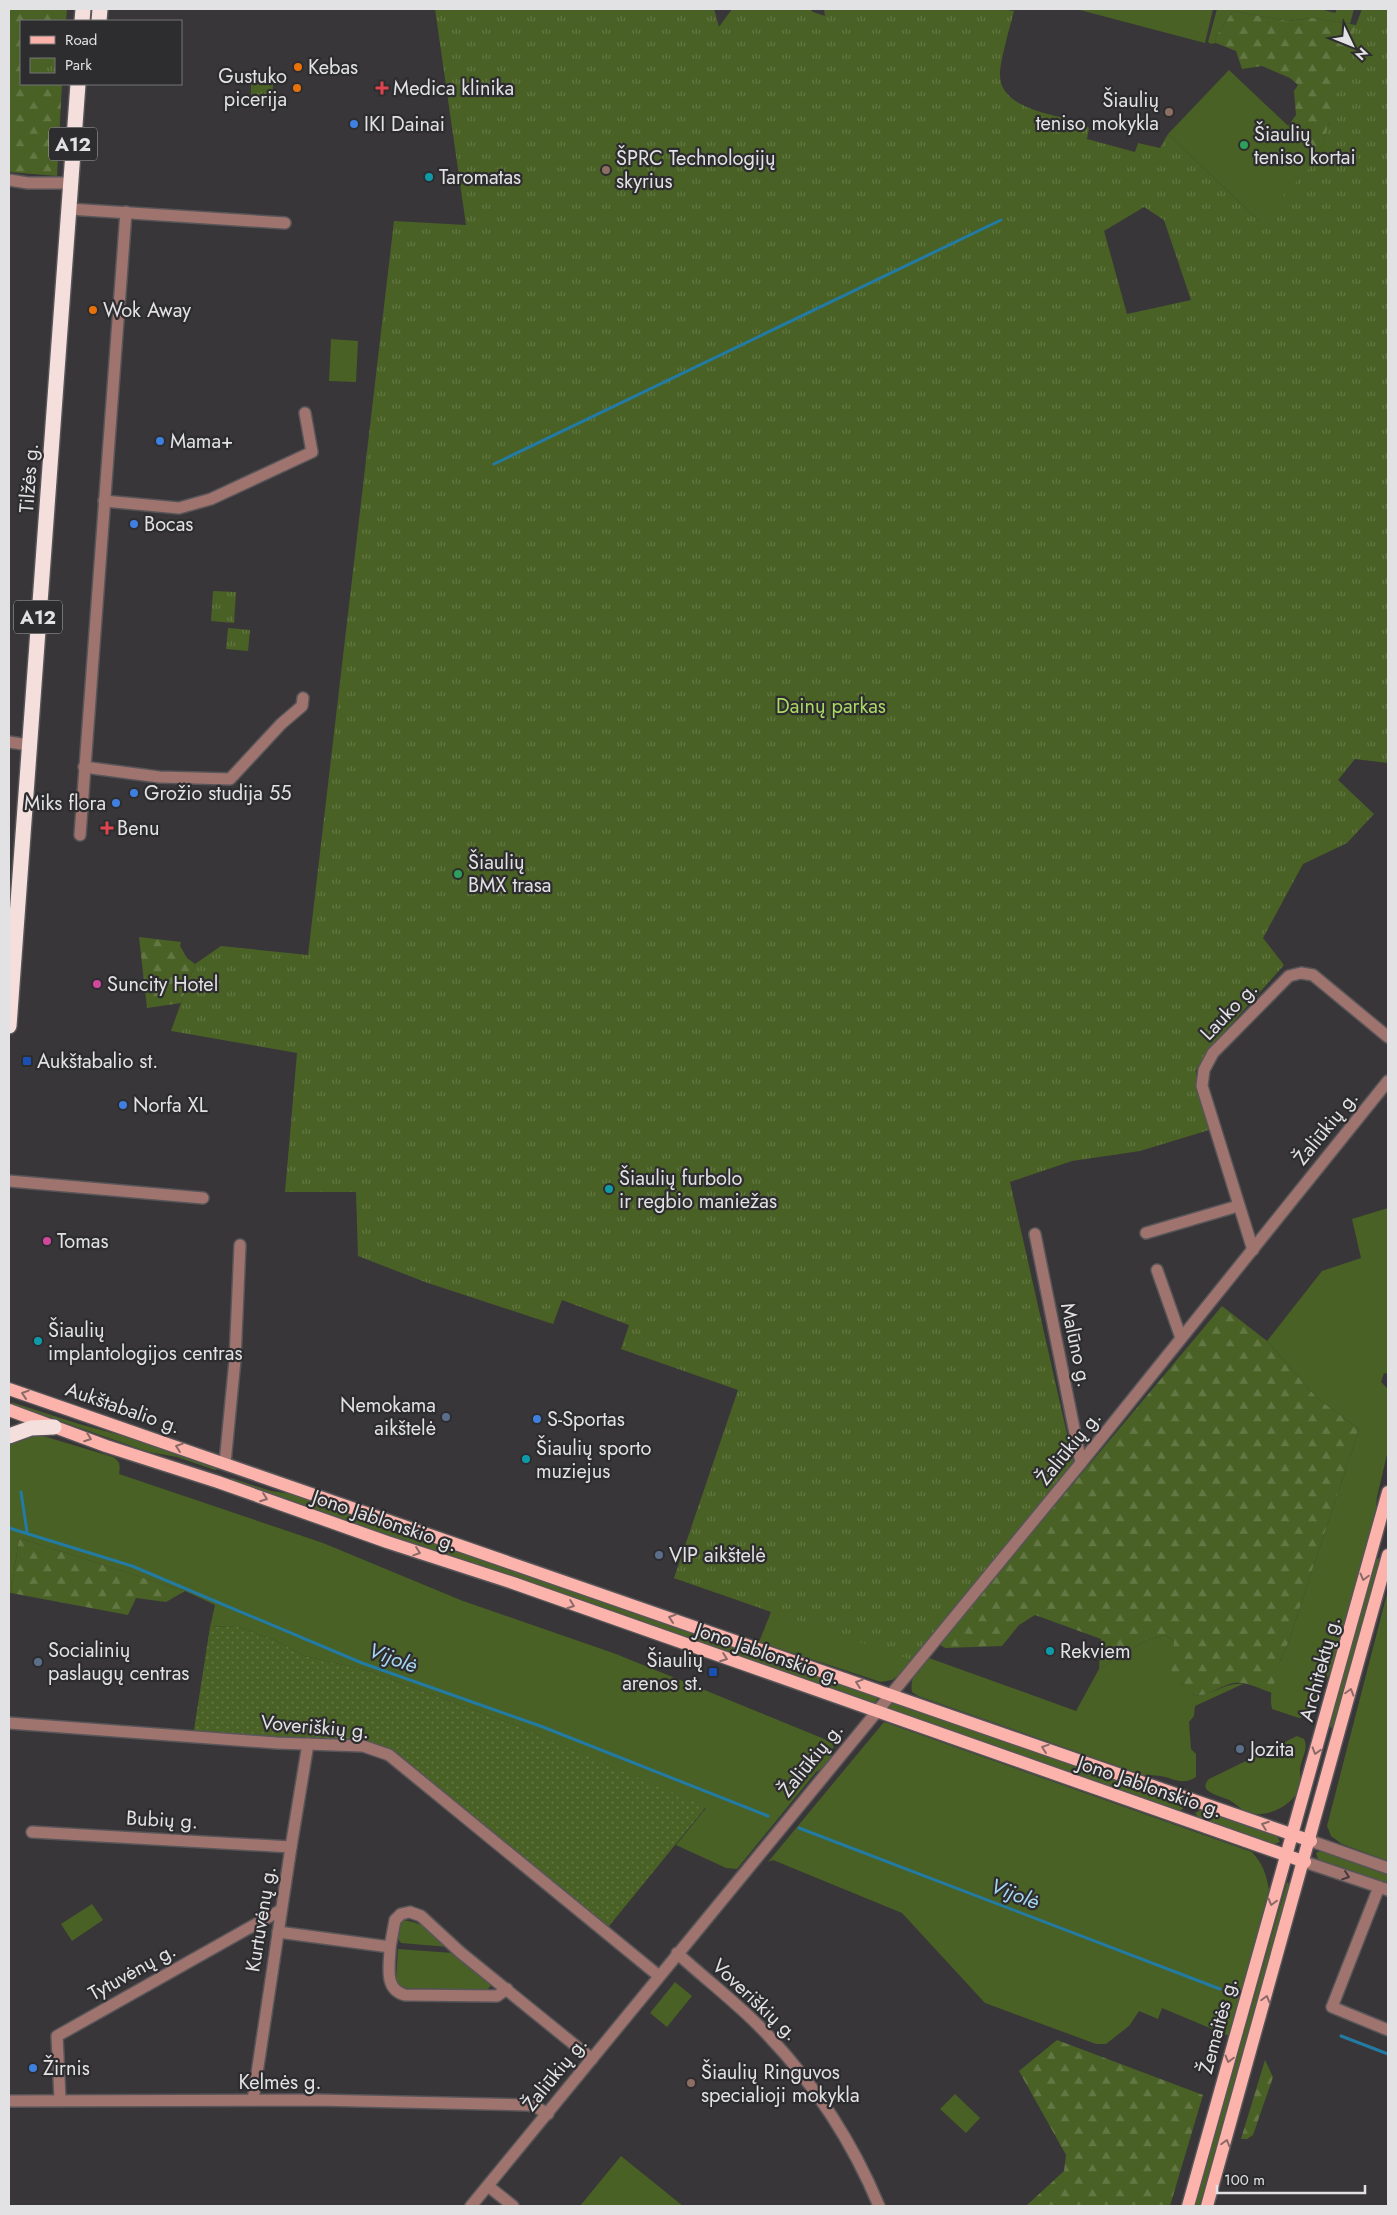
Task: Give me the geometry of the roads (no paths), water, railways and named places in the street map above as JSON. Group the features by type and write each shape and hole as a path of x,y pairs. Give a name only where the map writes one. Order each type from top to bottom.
{"highway":[{"name":"Tilžės g.","path":"9,1026 77,91"},
{"path":"9,1436 31,1428 54,1426"}],"main road":[{"name":"Aukštabalio g.","path":"9,1389 225,1463"},
{"name":"Aukštabalio g.","path":"9,1410 106,1446 218,1482"},
{"path":"218,1482 225,1463"},
{"name":"Jono Jablonskio g.","path":"225,1463 1310,1841"},
{"name":"Jono Jablonskio g.","path":"218,1482 1305,1862"},
{"name":"Architektų g.","path":"1285,1855 1323,1729 1388,1492"},
{"path":"1372,1550 1388,1554"},
{"name":"Architektų g.","path":"1305,1862 1338,1732 1388,1554"},
{"path":"1323,1729 1338,1732"},
{"name":"Žemaitės g.","path":"1188,2206 1285,1855"},
{"name":"Žemaitės g.","path":"1207,2206 1305,1862"}],"street":[{"path":"9,180 28,183 70,183"},
{"path":"69,209 285,224"},
{"path":"80,835 126,212"},
{"path":"104,501 179,508 211,499 312,452 305,413"},
{"path":"84,767 159,778 230,779 281,724 302,706 304,698"},
{"path":"9,742 29,745"},
{"name":"Lauko g.","path":"1253,1250 1202,1086 1204,1070 1213,1053 1289,976 1301,973 1313,975 1388,1036"},
{"name":"Žaliūkių g.","path":"471,2206 1081,1463 1388,1081"},
{"path":"9,1181 203,1198"},
{"path":"1146,1233 1238,1206"},
{"name":"Malūno g.","path":"1035,1234 1081,1463"},
{"path":"225,1463 235,1360 240,1245"},
{"path":"1157,1270 1181,1338"},
{"name":"Voveriškių g.","path":"9,1723 308,1744 363,1746 389,1755 658,1976"},
{"name":"Kurtuvėnų g.","path":"253,2100 290,1847 308,1744"},
{"name":"Bubių g.","path":"32,1832 290,1847"},
{"path":"1310,1841 1388,1868"},
{"path":"1305,1862 1384,1888 1332,2007 1388,2030"},
{"name":"Tytuvėnų g.","path":"60,2099 57,2036 281,1910"},
{"path":"507,1989 497,1996 404,1995 397,1993 389,1983 390,1947 395,1920 401,1914 410,1912 421,1916 460,1952 507,1989 592,2058"},
{"path":"278,1932 390,1947"},
{"name":"Voveriškių g.","path":"677,1953 756,2022 801,2072 852,2147 879,2206"},
{"name":"Kelmės g.","path":"9,2101 60,2099 253,2100 527,2105 536,2107 548,2114"},
{"path":"488,2186 513,2206"}],"waterway":[{"path":"494,464 1001,220"},
{"path":"21,1492 27,1532"},
{"name":"Vijolė","path":"9,1528 132,1566 362,1663 543,1727 768,1816"},
{"name":"Vijolė","path":"799,1828 1220,1989"},
{"name":"Vijolė","path":"1341,2036 1388,2054"}],"place":[{"name":"Kebas","path":"298,67"},
{"name":"Gustuko picerija","path":"297,88"},
{"name":"Medica klinika","path":"382,88"},
{"name":"Šiaulių teniso mokykla","path":"1169,112"},
{"name":"IKI Dainai","path":"354,124"},
{"name":"Šiaulių teniso kortai","path":"1244,145"},
{"name":"ŠPRC Technologijų skyrius","path":"606,170"},
{"name":"Taromatas","path":"429,177"},
{"name":"Wok Away","path":"93,310"},
{"name":"Mama+","path":"160,441"},
{"name":"Bocas","path":"134,524"},
{"name":"Grožio studija 55","path":"134,793"},
{"name":"Miks flora","path":"116,803"},
{"name":"Benu","path":"107,828"},
{"name":"Šiaulių BMX trasa","path":"458,874"},
{"name":"Suncity Hotel","path":"97,984"},
{"name":"Aukštabalio st.","path":"27,1061"},
{"name":"Norfa XL","path":"123,1105"},
{"name":"Šiaulių furbolo ir regbio maniežas","path":"609,1189"},
{"name":"Tomas","path":"47,1241"},
{"name":"Šiaulių implantologijos centras","path":"38,1341"},
{"name":"Nemokama aikštelė","path":"446,1417"},
{"name":"S-Sportas","path":"537,1419"},
{"name":"Šiaulių sporto muziejus","path":"526,1459"},
{"name":"VIP aikštelė","path":"659,1555"},
{"name":"Rekviem","path":"1050,1651"},
{"name":"Socialinių paslaugų centras","path":"38,1662"},
{"name":"Šiaulių arenos st.","path":"713,1672"},
{"name":"Jozita","path":"1240,1749"},
{"name":"Žirnis","path":"33,2068"},
{"name":"Šiaulių Ringuvos specialioji mokykla","path":"691,2083"}],"park label":[{"name":"Dainų parkas","path":"831,706"}]}
